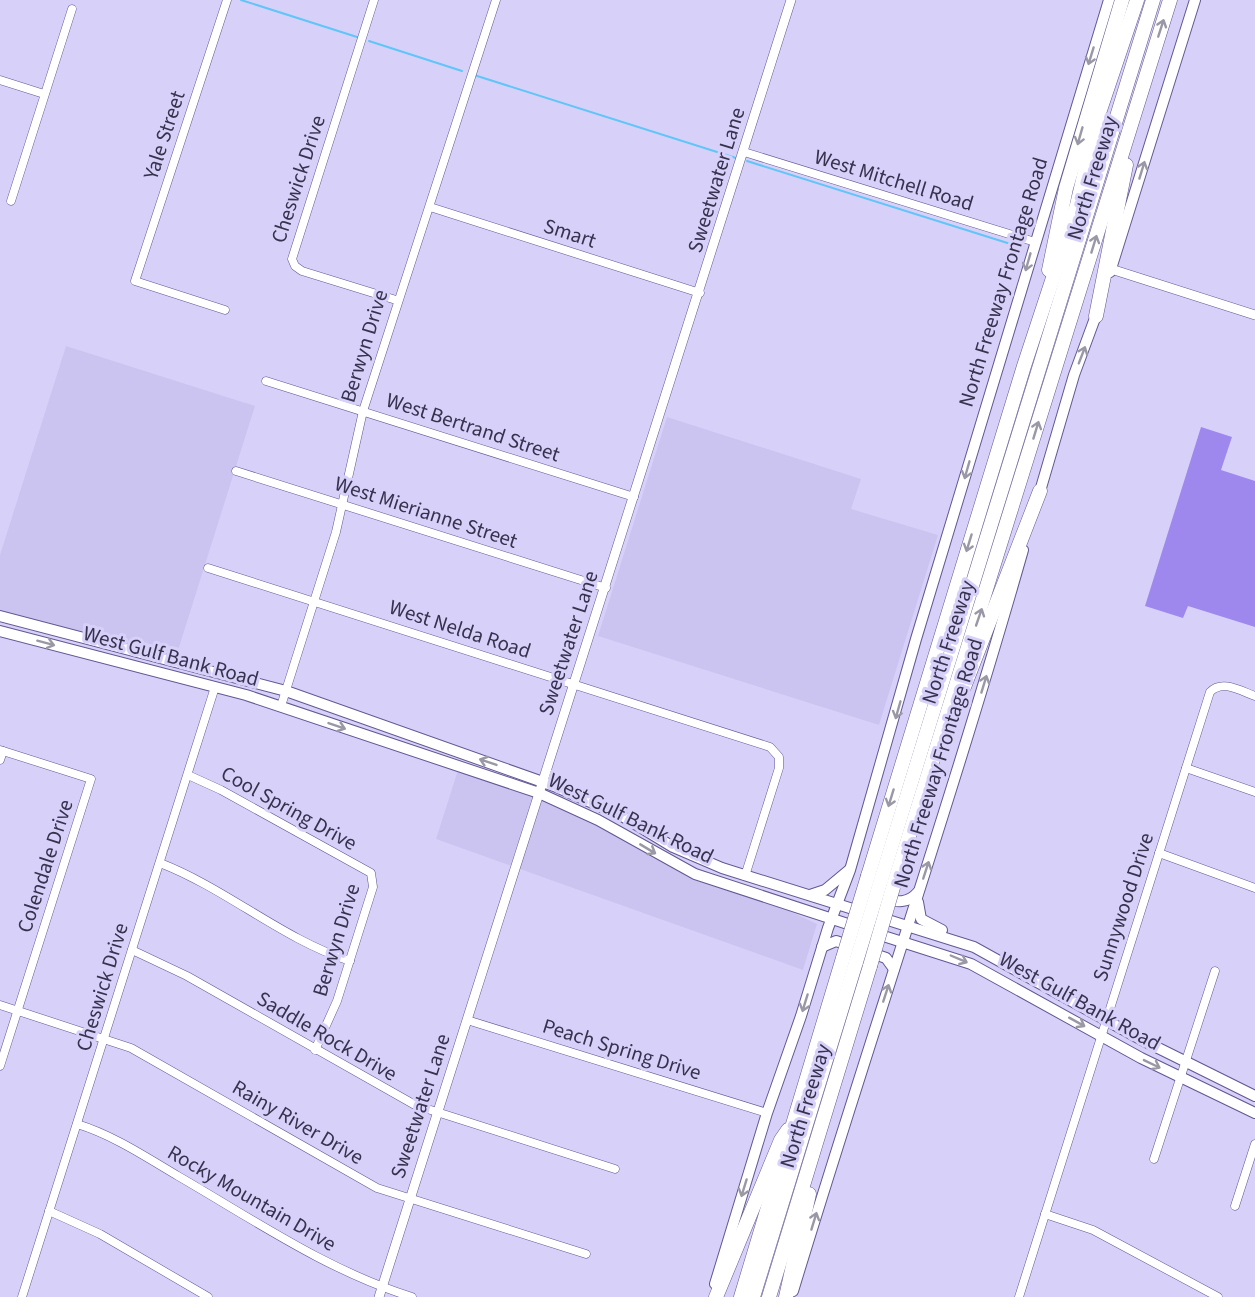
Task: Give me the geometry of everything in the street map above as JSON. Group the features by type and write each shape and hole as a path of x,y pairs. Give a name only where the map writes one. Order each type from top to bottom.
{"highway":[{"path":"1047,300 1050,263 1066,188 1122,0"},
{"name":"North Freeway","path":"769,1297 870,966 881,880 1047,300 1077,206 1099,113 1137,0"},
{"name":"North Freeway","path":"881,880 1153,0"},
{"name":"North Freeway","path":"741,1297 796,1119 850,960 934,752 984,604 1170,0"},
{"path":"1096,316 1139,96"},
{"path":"934,752 967,680 1040,491"},
{"name":"North Freeway","path":"753,1297 850,960"},
{"path":"786,1297 830,1098"},
{"path":"716,1297 781,1140 796,1119"}],"main road":[{"name":"North Freeway Frontage Road","path":"711,1297 767,1113 831,919 850,870 1035,242 1109,0"},
{"name":"North Freeway Frontage Road","path":"791,1297 855,1084 985,684 1074,375 1096,316 1195,0"},
{"name":"West Gulf Bank Road","path":"0,616 286,691 543,782 622,816 696,858 745,876 951,939 1008,964 1186,1063 1255,1096"},
{"name":"West Gulf Bank Road","path":"0,631 281,706 539,793 598,820 695,874 949,955 1000,980 1181,1078 1255,1113"},
{"path":"798,908 807,894 825,890 850,870 854,885 884,900 907,901 919,890"},
{"path":"919,890 918,910 921,919 942,930 951,939"},
{"path":"822,946 836,940 886,958 894,969"},
{"path":"1000,980 1008,964"}],"street":[{"name":"Yale Street","path":"225,310 135,281 227,0"},
{"name":"Cheswick Drive","path":"374,0 292,259 295,266 302,271 396,300"},
{"name":"Berwyn Drive","path":"281,706 315,602 343,505 363,411 396,300 430,207 495,0"},
{"name":"Sweetwater Lane","path":"380,1292 700,293 791,0"},
{"path":"11,201 72,9"},
{"path":"0,81 44,94"},
{"name":"West Mitchell Road","path":"744,152 1035,242"},
{"name":"Smart","path":"430,207 700,293"},
{"path":"1111,269 1255,315"},
{"name":"West Bertrand Street","path":"266,381 634,497"},
{"name":"West Mierianne Street","path":"236,471 606,588"},
{"name":"West Nelda Road","path":"208,568 764,744 779,757 777,777 745,876"},
{"name":"Sunnywood Drive","path":"1019,1297 1210,692 1216,686 1223,685 1255,696"},
{"name":"Cheswick Drive","path":"22,1297 215,687"},
{"path":"0,760 1,751"},
{"name":"Colendale Drive","path":"0,1066 91,779 1,751"},
{"path":"1186,768 1255,792"},
{"name":"Cool Spring Drive","path":"188,775 221,790 371,873"},
{"path":"1159,853 1255,888"},
{"path":"160,863 208,884 313,945 350,961"},
{"name":"Berwyn Drive","path":"315,1050 333,1011 350,961 373,887 371,873"},
{"name":"Saddle Rock Drive","path":"132,950 187,976 394,1095 437,1113 615,1169"},
{"path":"1154,1159 1215,971"},
{"name":"Rainy River Drive","path":"0,1005 105,1038 159,1062 362,1180 409,1200 586,1254"},
{"name":"Peach Spring Drive","path":"466,1020 767,1113"},
{"name":"Rocky Mountain Drive","path":"77,1125 105,1135 380,1292 412,1297"},
{"path":"1235,1206 1255,1144"},
{"path":"49,1211 100,1234 208,1297"},
{"path":"1045,1214 1093,1230 1218,1297"}],"shaded area":[{"path":"66,346 255,406 175,660 0,615 0,555"},
{"path":"667,417 861,479 851,509 938,535 879,725 598,636"},
{"path":"1201,427 1232,437 1221,470 1255,481 1255,627 1188,606 1183,618 1145,606"},
{"path":"458,770 561,803 817,924 803,970 436,839"}],"waterway":[{"path":"241,0 357,37"},
{"path":"369,41 462,71"},
{"path":"474,75 736,158"},
{"path":"747,161 1017,246"}]}
